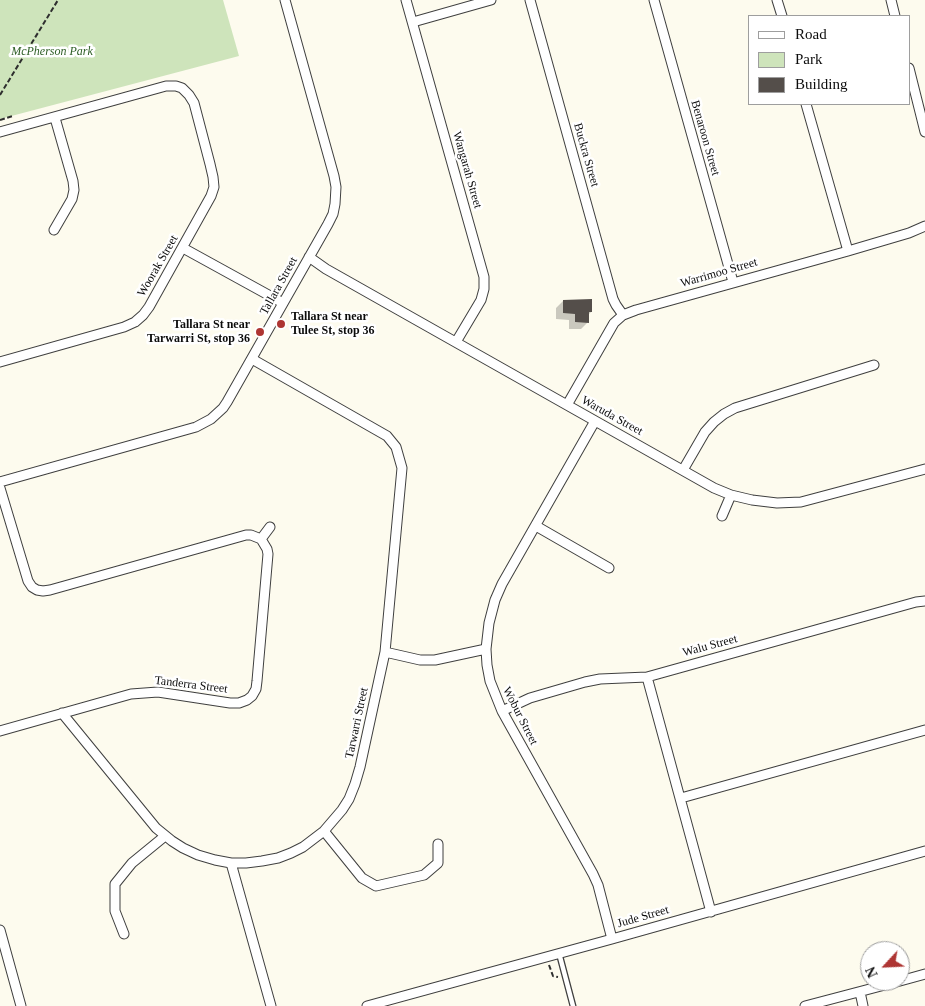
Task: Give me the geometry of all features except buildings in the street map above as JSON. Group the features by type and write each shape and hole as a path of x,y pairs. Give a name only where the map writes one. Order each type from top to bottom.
{"street":[{"name":"Tallara Street","path":"0,482 203,423 211,419 223,408 252,359 333,214 335,204 336,187 334,176 285,0"},
{"name":"Wangarah Street","path":"406,0 484,277 484,289 480,300 456,342"},
{"path":"412,22 491,0"},
{"name":"Buckra Street","path":"530,0 614,299 623,314"},
{"name":"Benaroon Street","path":"654,0 733,282"},
{"path":"777,0 782,15"},
{"path":"891,0 896,15"},
{"path":"910,72 925,132"},
{"name":"Woorak Street","path":"0,362 124,327 135,322 149,307 183,248 214,187 194,103 182,88 166,86 55,118"},
{"path":"806,105 848,251"},
{"path":"0,132 55,118 74,190 72,199 54,230"},
{"name":"Warrimoo Street","path":"623,314 848,251 909,233 925,226"},
{"path":"183,248 283,303"},
{"name":"Waruda Street","path":"309,257 326,269 595,421 714,488 731,495 777,503 801,502 925,468"},
{"path":"567,405 614,323 623,314"},
{"name":"Tarwarri Street","path":"62,713 148,819 165,836 198,855 231,863 246,863 278,858 303,846 324,831 349,799 360,767 385,652 402,468 396,447 387,436 252,359"},
{"path":"683,470 706,432 719,418 735,408 874,365"},
{"name":"Wobur Street","path":"595,421 502,584 495,600 489,623 486,649 490,681 502,711 593,874 602,897 612,939"},
{"path":"0,488 28,581 32,587 43,591 246,535 261,539 270,527"},
{"path":"722,516 731,495"},
{"path":"536,526 609,568"},
{"name":"Tanderra Street","path":"0,731 131,694 145,692 158,692 230,703 239,703 247,700 256,689 258,671 268,554 261,539"},
{"path":"36,601 37,590"},
{"name":"Walu Street","path":"502,711 530,698 585,682 600,679 647,676 925,601"},
{"path":"385,652 420,660 435,660 486,649"},
{"path":"647,676 711,912"},
{"path":"681,798 925,730"},
{"path":"324,831 362,878 376,886 424,875 438,863 438,844"},
{"path":"124,934 116,911 115,884 132,863 165,836"},
{"name":"Jude Street","path":"367,1006 925,851"},
{"path":"231,863 271,1006"},
{"path":"0,930 21,1006"},
{"path":"910,978 925,974"},
{"path":"805,1006 864,991"},
{"path":"860,992 863,1006"}],"lane":[{"path":"559,953 573,1006"}],"path":[{"path":"0,95 58,0"},
{"path":"0,120 13,116"},
{"path":"546,956 553,976 566,978"}],"green space":[{"name":"McPherson Park","path":"0,0 223,0 239,56 0,119"}],"place":[{"name":"Tallara St near Tulee St, stop 36","path":"281,324"},
{"name":"Tallara St near Tarwarri St, stop 36","path":"260,332"}]}
